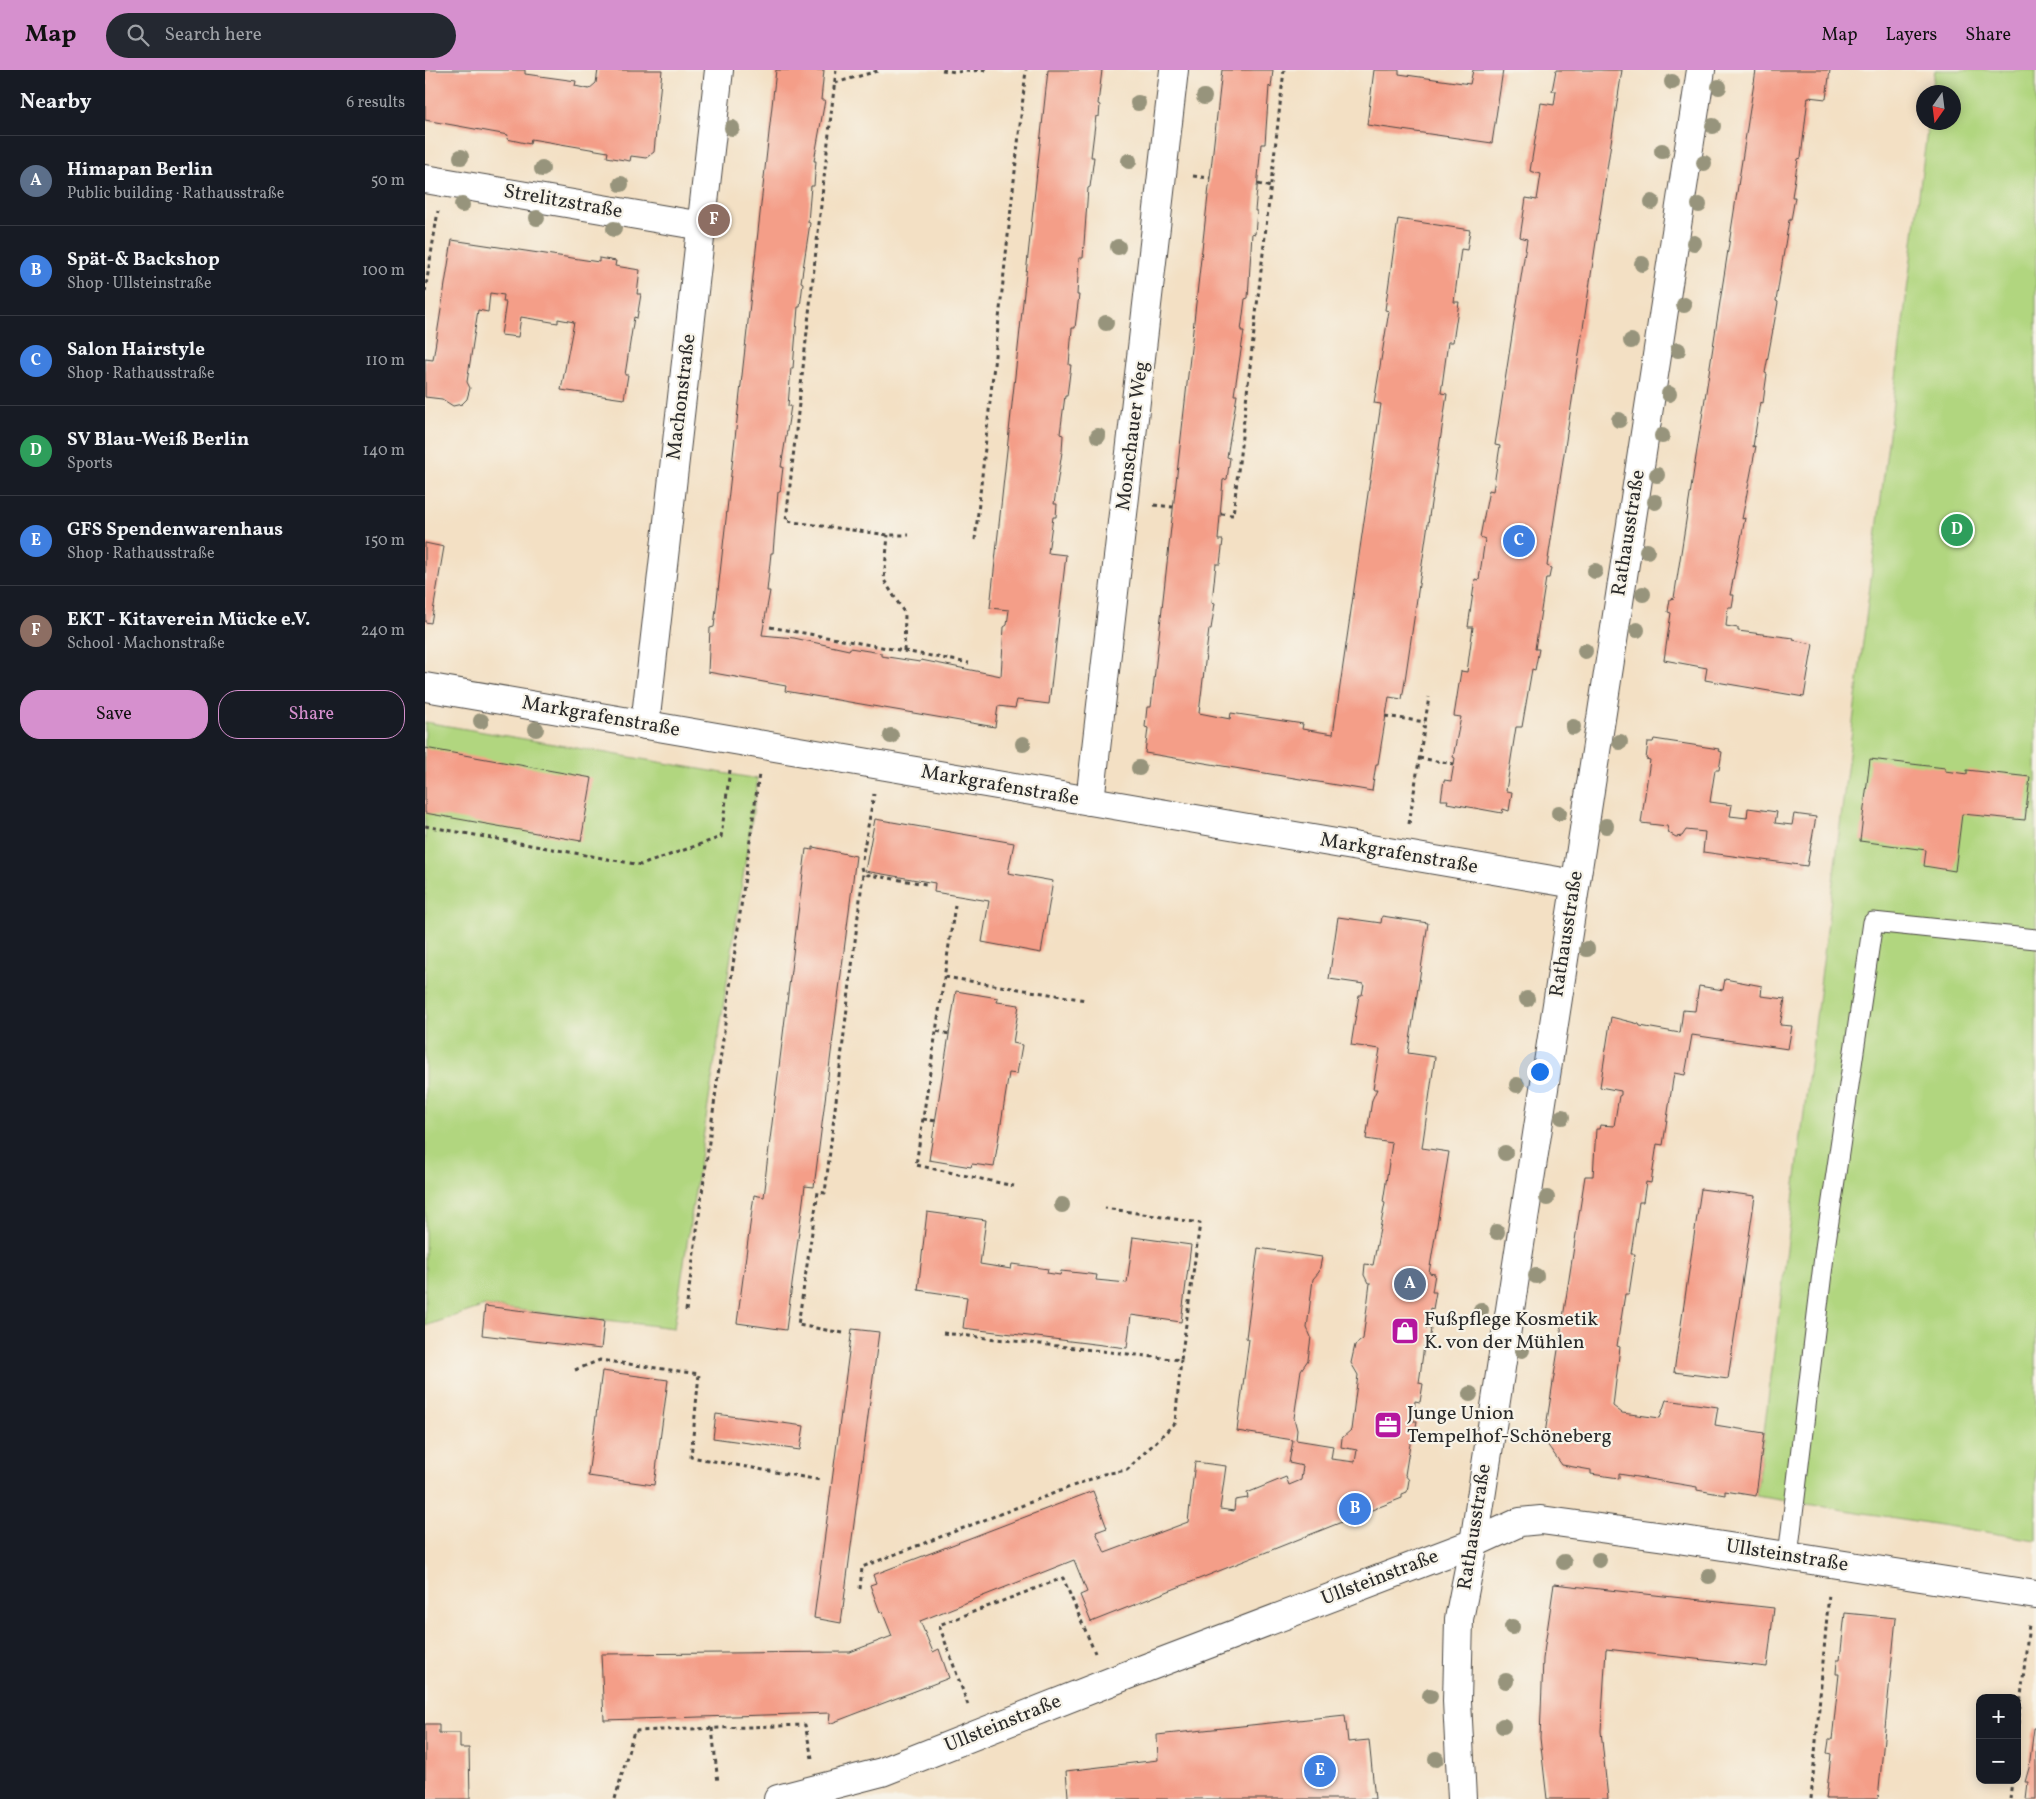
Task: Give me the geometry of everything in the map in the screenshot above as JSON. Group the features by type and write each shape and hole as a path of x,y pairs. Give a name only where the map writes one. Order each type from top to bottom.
{"street":[{"name":"Machonstraße","path":"645,725 719,70"},
{"name":"Monschauer Weg","path":"1090,801 1174,70"},
{"name":"Rathausstraße","path":"1462,1799 1457,1701 1459,1619 1473,1543 1701,70"},
{"name":"Strelitzstraße","path":"425,179 702,226"},
{"name":"Markgrafenstraße","path":"425,687 1575,884"},
{"name":"Ullsteinstraße","path":"778,1799 882,1772 1149,1666 1473,1543 1520,1522 1541,1520 1789,1556 2033,1606"}],"lane":[{"path":"1789,1556 1825,1248 1873,922 2036,939"}],"path":[{"path":"836,70 786,521 889,535 909,535"},
{"path":"835,83 881,70"},
{"path":"943,70 956,72 986,70"},
{"path":"975,540 1026,70"},
{"path":"1221,514 1233,515 1284,70"},
{"path":"1188,175 1210,178"},
{"path":"1258,184 1271,186"},
{"path":"425,292 438,210"},
{"path":"1150,504 1173,507"},
{"path":"889,535 884,580 905,614 904,651"},
{"path":"770,626 969,663"},
{"path":"1409,824 1429,698"},
{"path":"1385,716 1425,722"},
{"path":"1419,758 1454,764"},
{"path":"425,826 641,865 721,837 731,768"},
{"path":"686,1311 759,773"},
{"path":"862,859 874,792"},
{"path":"843,1334 798,1326 818,1192 825,1193 863,874 861,867"},
{"path":"863,874 926,884"},
{"path":"955,905 916,1165 1014,1186"},
{"path":"945,977 1085,1000"},
{"path":"937,1031 949,1034"},
{"path":"923,1118 936,1120"},
{"path":"860,1589 862,1566 1104,1474 1127,1470 1175,1424 1181,1360 1200,1223 1105,1208"},
{"path":"943,1333 1181,1360"},
{"path":"575,1370 600,1360 699,1374 691,1457 820,1480"},
{"path":"968,1705 939,1625 1063,1578 1095,1653"},
{"path":"1811,1799 1829,1585"},
{"path":"2021,1701 2033,1606"},
{"path":"615,1799 634,1731 805,1725 813,1759"},
{"path":"712,1728 718,1784"},
{"path":"2011,1799 2012,1784"}],"green space":[{"path":"1935,70 2036,70 2036,1540 1756,1496 1927,130 1961,130 1961,85 1933,85"},
{"path":"425,722 758,779 674,1328 485,1306 425,1326"}],"building":[{"path":"425,70 525,70 525,74 576,81 575,86 589,89 596,83 598,70 662,70 654,152 646,158 631,156 630,161 607,157 608,152 531,139 530,144 507,139 508,135 425,120"},
{"path":"776,70 824,70 821,100 825,100 814,161 816,161 814,186 811,186 808,222 810,223 801,282 803,283 800,307 798,307 793,368 791,368 788,406 791,406 781,467 783,467 780,492 778,492 773,553 771,553 767,591 770,591 762,635 794,638 849,650 850,648 881,653 881,656 920,662 921,660 1001,676 1004,627 1007,625 1009,610 990,608 1048,70 1102,70 1098,104 1100,105 1099,117 1096,116 1091,157 1094,157 1090,187 1088,188 1083,258 1079,258 1077,295 1079,295 1075,328 1072,328 1069,365 1071,365 1060,434 1063,435 1054,504 1057,504 1056,517 1053,517 1048,553 1066,555 1049,704 1017,700 1015,708 998,706 995,727 785,691 786,686 708,672 710,628 714,627"},
{"path":"1222,70 1273,70 1271,88 1269,86 1265,144 1261,144 1255,211 1257,211 1255,234 1252,233 1248,298 1245,299 1241,331 1244,331 1234,395 1237,395 1227,457 1230,458 1227,479 1223,480 1218,540 1223,540 1220,564 1216,564 1212,602 1215,603 1211,629 1209,629 1199,713 1230,719 1231,713 1303,724 1302,729 1333,734 1381,404 1374,403 1389,311 1385,310 1398,219 1470,230 1467,250 1461,249 1454,302 1459,302 1453,342 1448,342 1441,393 1447,394 1402,699 1389,697 1372,791 1145,753 1148,728 1145,727 1147,707 1151,707"},
{"path":"1374,70 1399,70 1399,74 1470,84 1473,70 1503,70 1492,143 1367,125"},
{"path":"1556,70 1622,70 1547,566 1551,568 1549,578 1546,578 1535,649 1539,649 1535,670 1532,669 1522,727 1516,727 1506,791 1512,792 1509,811 1503,809 1502,813 1447,803 1448,800 1441,800 1444,780 1451,781 1455,758 1453,757 1461,717 1454,716 1461,671 1467,672 1473,627 1468,627 1475,579 1479,580 1485,539 1480,537 1489,490 1493,491 1500,446 1495,445 1527,239 1520,237 1526,198 1537,200 1541,174 1530,171 1541,103 1554,105 1556,91 1552,91"},
{"path":"1756,70 1830,70 1826,99 1808,97 1801,158 1798,159 1792,197 1795,197 1791,220 1789,220 1776,301 1778,302 1765,373 1767,374 1763,403 1760,402 1753,447 1756,446 1742,519 1745,518 1730,595 1734,595 1732,607 1728,607 1726,626 1738,628 1738,631 1794,638 1793,640 1813,644 1804,697 1705,680 1707,668 1664,660 1671,613 1668,612 1670,599 1674,598"},
{"path":"452,240 599,262 599,258 616,261 615,266 640,270 637,294 641,294 637,318 634,317 625,375 628,375 624,399 561,390 574,322 558,319 558,323 521,317 518,337 501,335 506,302 503,302 504,295 490,293 488,312 478,310 467,382 470,388 467,399 462,404 453,406 442,399 425,397 425,359 433,360"},
{"path":"425,543 444,547 431,623 425,622"},
{"path":"1654,739 1719,749 1718,751 1722,752 1719,770 1715,770 1710,802 1732,805 1730,816 1747,818 1748,808 1777,812 1775,823 1792,825 1794,814 1816,817 1807,866 1703,852 1705,832 1686,830 1682,836 1676,837 1669,833 1667,826 1641,823 1650,760 1646,759 1648,742 1653,742"},
{"path":"425,748 592,778 581,841 425,813"},
{"path":"1870,759 1945,768 1945,771 1967,774 1967,770 2030,777 2025,820 1962,814 1955,871 1924,866 1926,850 1860,841"},
{"path":"875,819 1014,843 1008,873 1053,881 1041,953 982,942 989,901 934,892 935,883 865,871"},
{"path":"813,847 856,856 814,1187 805,1186 786,1330 737,1323 754,1195 764,1197 806,849 813,850"},
{"path":"1382,916 1428,923 1408,1053 1435,1057 1422,1148 1449,1152 1429,1273 1435,1274 1432,1292 1436,1292 1433,1309 1430,1308 1426,1328 1431,1329 1428,1347 1424,1346 1419,1383 1423,1384 1420,1402 1415,1401 1413,1421 1417,1421 1414,1438 1411,1438 1405,1475 1409,1480 1407,1492 1402,1494 1402,1498 1091,1622 1080,1595 1087,1592 1074,1560 920,1621 933,1652 939,1649 949,1678 829,1724 830,1713 604,1720 601,1654 850,1652 892,1636 882,1611 880,1612 870,1585 876,1583 873,1575 1093,1491 1107,1528 1096,1532 1105,1553 1188,1522 1195,1462 1226,1466 1220,1509 1234,1511 1235,1500 1248,1498 1247,1493 1286,1477 1289,1485 1301,1480 1303,1466 1289,1463 1293,1440 1237,1431 1249,1339 1246,1338 1258,1248 1322,1257 1319,1272 1313,1279 1307,1328 1311,1337 1308,1360 1301,1370 1294,1418 1297,1430 1296,1440 1333,1446 1331,1459 1355,1462 1357,1450 1341,1447 1342,1438 1351,1430 1358,1375 1351,1363 1355,1345 1363,1339 1370,1283 1368,1283 1364,1275 1365,1264 1373,1265 1385,1203 1383,1202 1392,1143 1366,1139 1372,1100 1377,1089 1373,1089 1380,1049 1351,1045 1359,995 1362,995 1364,984 1329,979 1338,917 1381,923"},
{"path":"1725,979 1762,986 1761,996 1785,999 1780,1025 1792,1026 1788,1049 1692,1035 1685,1075 1674,1073 1663,1145 1657,1144 1651,1183 1646,1182 1643,1202 1639,1202 1631,1254 1635,1254 1629,1294 1625,1294 1617,1346 1620,1347 1613,1406 1622,1413 1660,1418 1666,1400 1718,1407 1715,1425 1764,1433 1756,1496 1725,1491 1725,1495 1697,1490 1697,1487 1619,1474 1619,1478 1591,1474 1591,1470 1562,1465 1544,1440 1585,1176 1593,1176 1596,1129 1599,1129 1600,1125 1614,1126 1619,1096 1621,1095 1621,1091 1600,1087 1611,1017 1639,1024 1640,1026 1680,1033 1683,1010 1695,1011 1699,986 1723,990"},
{"path":"956,991 998,998 997,1002 1019,1005 1013,1043 1022,1045 1017,1074 1009,1073 994,1167 972,1164 971,1167 929,1160"},
{"path":"1701,1189 1755,1196 1728,1379 1674,1372"},
{"path":"927,1212 986,1220 980,1264 1011,1269 1012,1264 1048,1269 1047,1273 1060,1275 1061,1271 1097,1275 1096,1280 1127,1283 1133,1237 1191,1245 1181,1322 1131,1315 1127,1348 963,1328 967,1297 918,1290"},
{"path":"485,1306 604,1321 601,1349 482,1335"},
{"path":"852,1329 879,1332 841,1623 814,1618"},
{"path":"602,1371 668,1380 654,1485 588,1476"},
{"path":"716,1414 804,1426 800,1450 713,1438"},
{"path":"1554,1584 1774,1608 1767,1667 1606,1649 1601,1731 1608,1799 1547,1799 1540,1738 1543,1659"},
{"path":"1845,1613 1896,1618 1878,1799 1826,1799 1831,1754 1827,1753 1829,1740 1832,1740 1839,1674 1836,1674 1837,1660 1840,1660"},
{"path":"1345,1715 1348,1742 1369,1740 1375,1799 1066,1799 1068,1796 1066,1771 1158,1760 1157,1735"},
{"path":"425,1724 439,1724 439,1733 460,1733 460,1748 469,1748 470,1799 425,1799"},
{"path":"2034,1728 2036,1728 2036,1799 2026,1799 2028,1782 2025,1782 2029,1768"}],"place":[{"name":"EKT - Kitaverein Mücke e.V.","path":"714,220"},
{"name":"SV Blau-Weiß Berlin","path":"1957,530"},
{"name":"Salon Hairstyle","path":"1519,541"},
{"name":"Himapan Berlin","path":"1410,1284"},
{"name":"Fußpflege Kosmetik K. von der Mühlen","path":"1405,1331"},
{"name":"Junge Union Tempelhof-Schöneberg","path":"1388,1425"},
{"name":"Spät-& Backshop","path":"1355,1509"},
{"name":"GFS Spendenwarenhaus","path":"1320,1771"}]}
